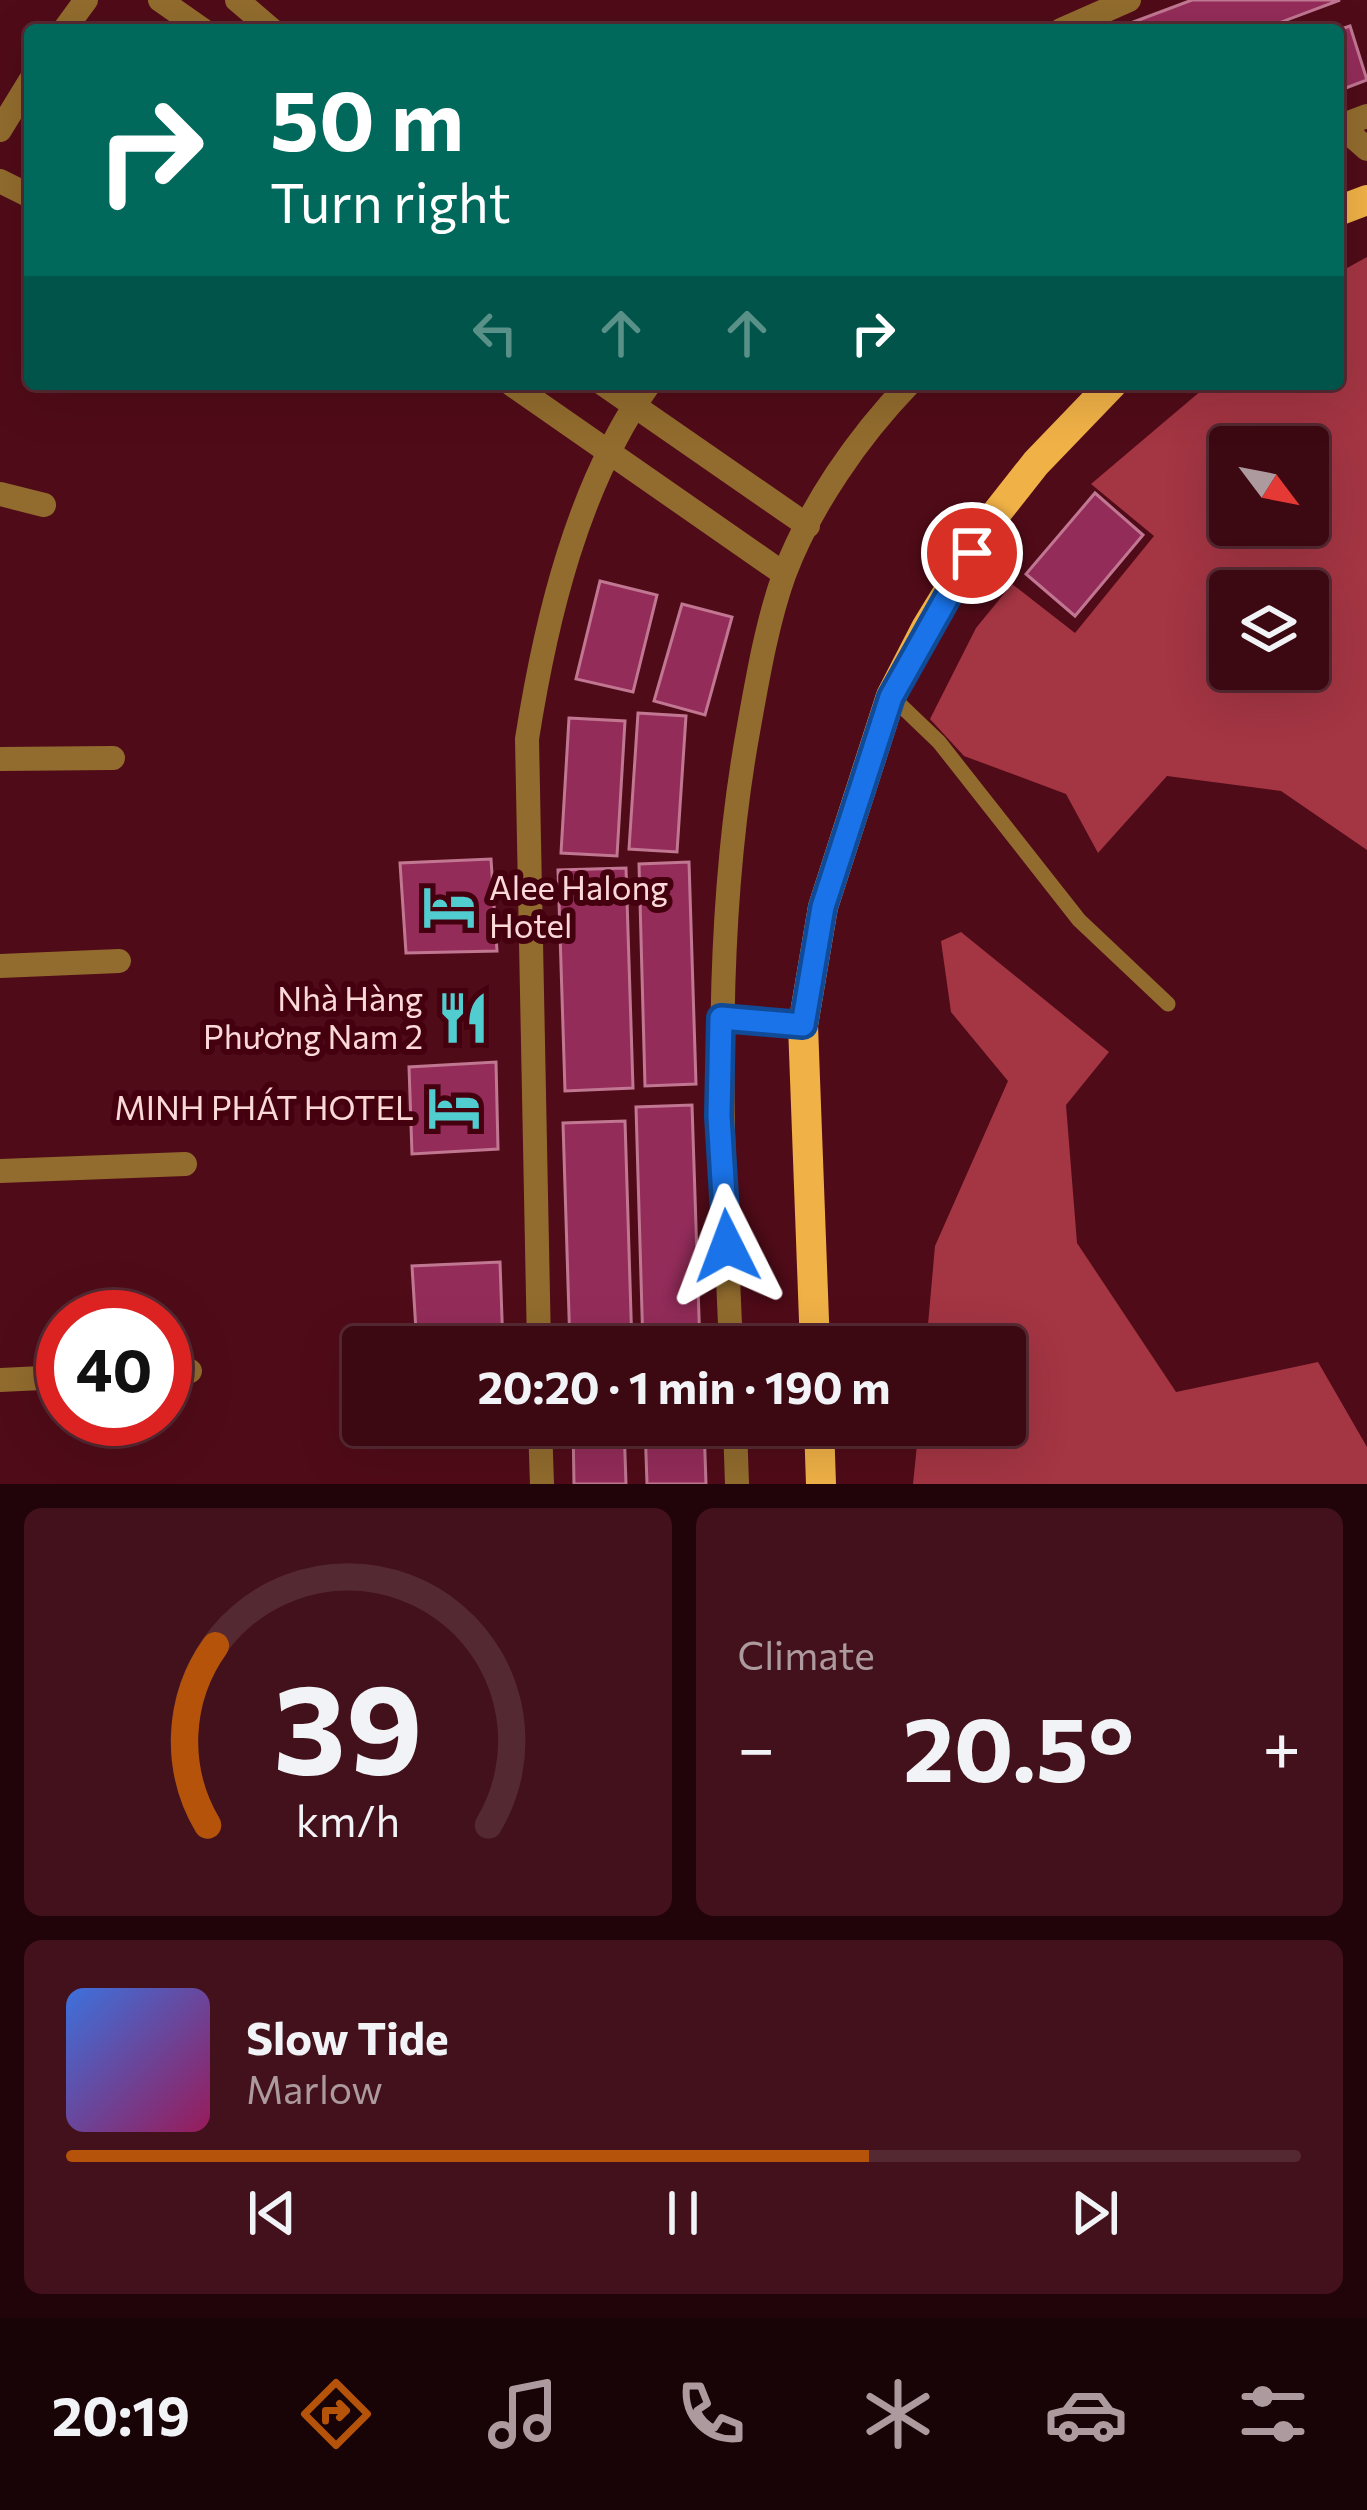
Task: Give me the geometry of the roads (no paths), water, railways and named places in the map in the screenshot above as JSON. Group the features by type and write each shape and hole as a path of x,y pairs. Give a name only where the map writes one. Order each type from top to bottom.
{"main road":[{"path":"814,1326 803,1025 823,907 891,697 995,515 1106,390"},
{"path":"820,1446 821,1484"}],"street":[{"path":"160,0 194,24"},
{"path":"237,0 265,24"},
{"path":"1074,24 1129,0"},
{"path":"1344,129 1367,149"},
{"path":"520,390 784,574"},
{"path":"730,1326 719,1116 721,1018 731,822 759,670 784,574 808,526 836,475 904,390"},
{"path":"538,1326 527,739 542,645 607,451 641,395 808,526"},
{"path":"0,494 44,505"},
{"path":"0,759 113,758"},
{"path":"0,966 119,961"},
{"path":"721,1018 803,1025"},
{"path":"0,1171 185,1164"},
{"path":"0,1380 36,1378"},
{"path":"541,1446 542,1484"},
{"path":"736,1446 737,1484"}],"lane":[{"path":"891,697 939,742 1079,920 1168,1004"}],"place":[{"name":"Alee Halong Hotel","path":"449,907"},
{"name":"Nhà Hàng Phương Nam 2","path":"463,1018"},
{"name":"MINH PHÁT HOTEL","path":"454,1108"}]}
